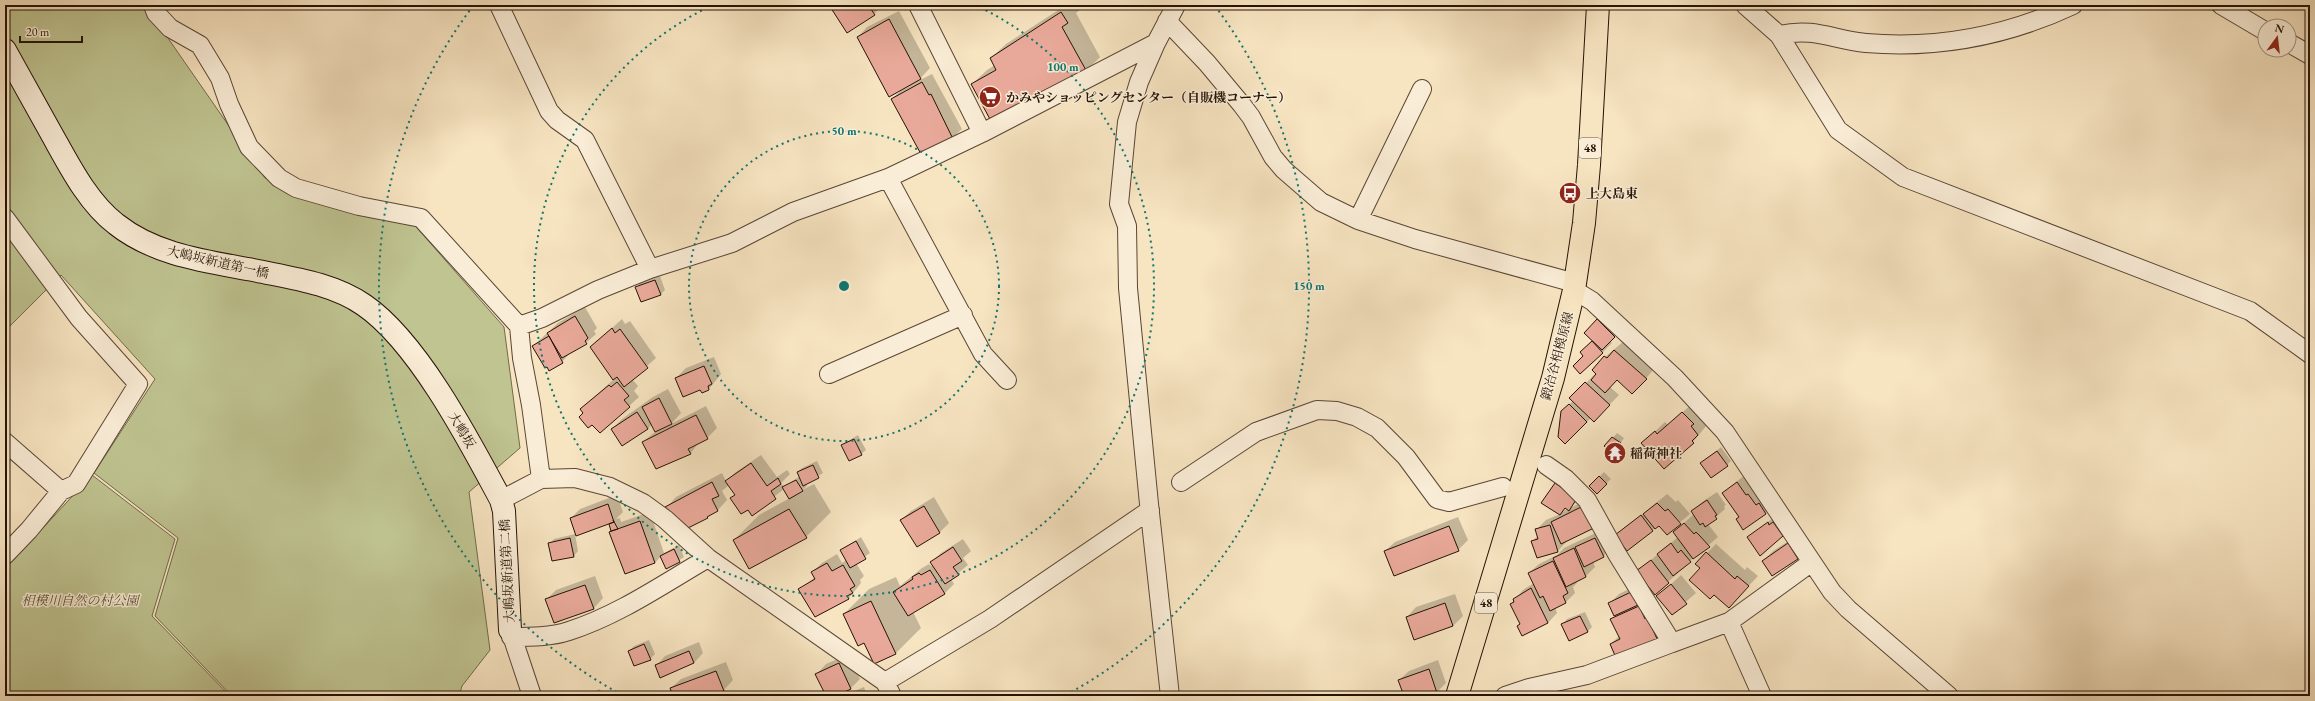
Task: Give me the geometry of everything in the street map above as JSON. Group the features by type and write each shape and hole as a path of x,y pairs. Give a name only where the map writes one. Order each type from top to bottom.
{"main road":[{"name":"鍛冶谷相模原線","path":"1457,696 1553,378 1575,287 1584,223 1589,165 1598,5"}],"street":[{"path":"152,5 156,13 170,28 200,45 220,78 229,104 249,146 279,178 296,188 359,206 421,218 519,326 522,358 531,405 541,479"},
{"path":"918,5 982,133"},
{"path":"1170,696 1127,273 1127,226 1119,204 1127,122 1139,82 1156,43 1176,5"},
{"path":"1745,5 1779,35 1838,130 1903,177 2250,312 2310,354"},
{"path":"1779,35 1797,31 1866,43 1935,43 1984,36 2044,19 2074,5"},
{"path":"2221,5 2257,26"},
{"path":"507,7 549,111 557,120 585,140 650,269"},
{"path":"1167,21 1207,63 1242,105 1251,117 1273,157 1284,170 1321,202 1358,220 1414,239 1575,287 1592,301 1705,410 1725,432 1832,592 1848,609 1948,696"},
{"path":"519,326 542,318 598,290 650,269 732,244 793,212 888,178 982,133 1156,43"},
{"path":"2297,48 2310,55"},
{"name":"大嶋坂新道第一橋","path":"5,50 72,170 96,204 115,224 140,241 171,253 304,280 338,291 365,306 385,323 412,353"},
{"path":"1358,220 1422,89"},
{"path":"888,178 983,354 1007,380"},
{"path":"5,218 79,318 138,384 76,484 61,491 29,530 5,555"},
{"path":"829,374 962,315"},
{"name":"大嶋坂","path":"412,353 455,418 502,505"},
{"path":"1181,482 1256,432 1317,410 1337,411 1357,417 1377,428 1406,457 1437,498 1449,502 1503,487"},
{"path":"5,442 61,491"},
{"path":"1546,465 1566,479 1587,500 1617,554 1672,643"},
{"path":"502,505 541,479 575,478 610,487 643,502 665,519 708,558 888,689 1150,510"},
{"name":"大嶋坂新道第二橋","path":"502,505 511,634"},
{"path":"532,696 511,634 553,634 569,631 604,618 708,558"},
{"path":"1505,696 1530,688 1588,675 1730,622 1812,562"},
{"path":"1730,622 1762,696"}],"green space":[{"path":"5,5 145,5 265,178 403,212 504,327 520,448 469,492 490,650 462,686 459,696 232,696 155,616 178,538 94,473 155,379 61,275 5,331 5,205 8,201 5,197"},
{"name":"相模川自然の村公園","path":"92,475 175,539 152,616 230,696 5,696 5,569"}],"building":[{"path":"829,5 868,5 875,15 847,33"},
{"path":"1061,12 1068,23 1062,27 1087,72 991,121 971,84 996,70 990,58"},
{"path":"889,19 921,79 889,97 857,37"},
{"path":"922,82 929,95 931,94 953,139 922,156 891,99"},
{"path":"655,280 661,295 641,302 635,287"},
{"path":"575,316 588,338 585,341 587,344 562,358 547,333"},
{"path":"1597,319 1615,337 1602,350 1584,333"},
{"path":"612,328 615,333 620,329 648,368 624,387 617,377 613,380 590,347"},
{"path":"549,336 563,363 549,371 547,367 545,368 532,346"},
{"path":"1592,341 1603,353 1580,374 1573,366 1583,356 1580,352"},
{"path":"1614,350 1647,379 1632,394 1617,380 1605,393 1591,380 1596,374 1592,370 1604,356 1607,358"},
{"path":"704,366 712,384 708,386 709,390 702,393 700,390 683,397 675,378"},
{"path":"617,382 629,396 624,400 630,407 600,433 592,425 588,428 579,417 583,413 580,409 609,385 611,387"},
{"path":"1585,382 1610,405 1594,422 1569,398"},
{"path":"659,398 672,424 655,432 642,407"},
{"path":"1569,404 1587,422 1565,444 1558,437 1561,411"},
{"path":"637,412 648,429 622,446 611,429"},
{"path":"1682,412 1694,424 1691,426 1698,435 1692,441 1694,443 1664,469 1641,443 1655,431 1657,434"},
{"path":"696,415 708,439 688,449 691,454 656,469 642,442"},
{"path":"1612,437 1621,443 1613,453 1604,446"},
{"path":"854,439 862,455 849,461 841,445"},
{"path":"1717,451 1728,466 1711,478 1700,463"},
{"path":"751,463 767,486 778,478 781,484 771,491 776,499 752,516 748,510 741,514 730,498 735,495 725,481"},
{"path":"813,465 819,478 803,486 797,472"},
{"path":"1599,476 1607,484 1597,494 1589,486"},
{"path":"796,480 803,491 789,499 782,487"},
{"path":"712,482 719,496 712,499 718,511 707,517 708,518 688,528 665,507"},
{"path":"1737,482 1746,495 1748,494 1756,505 1759,503 1766,514 1743,530 1736,519 1739,517 1722,493"},
{"path":"1555,483 1577,498 1569,511 1565,508 1560,515 1541,503"},
{"path":"1707,500 1717,515 1715,516 1717,519 1705,527 1703,523 1700,525 1691,511"},
{"path":"1657,503 1665,511 1668,509 1681,524 1667,535 1659,526 1655,529 1643,514"},
{"path":"608,504 614,522 576,536 570,518"},
{"path":"924,506 940,533 917,547 900,520"},
{"path":"1583,506 1594,528 1561,544 1551,522"},
{"path":"789,509 807,538 749,569 733,540"},
{"path":"1641,515 1653,531 1627,551 1615,535"},
{"path":"613,520 618,529 611,531 609,524 614,522"},
{"path":"640,521 655,563 625,574 609,532"},
{"path":"1768,522 1769,525 1773,522 1783,536 1760,556 1747,537"},
{"path":"1684,523 1694,534 1696,532 1710,547 1693,559 1673,532"},
{"path":"1550,525 1558,552 1537,558 1531,541 1538,539 1535,529"},
{"path":"1449,526 1459,551 1394,576 1384,551"},
{"path":"570,538 574,557 552,561 548,543"},
{"path":"1595,538 1604,557 1584,567 1575,547"},
{"path":"856,541 866,559 850,568 840,550"},
{"path":"1671,543 1678,553 1681,550 1691,562 1673,576 1657,554"},
{"path":"1788,543 1798,559 1772,576 1762,561"},
{"path":"953,547 962,561 953,567 959,575 945,584 930,562"},
{"path":"1574,548 1586,577 1566,587 1553,558"},
{"path":"674,549 680,562 666,569 660,556"},
{"path":"1706,552 1735,579 1737,576 1749,586 1729,608 1714,595 1710,599 1689,580 1700,568 1695,564"},
{"path":"1651,560 1669,583 1655,595 1636,571"},
{"path":"1553,561 1568,593 1563,596 1566,603 1550,611 1543,596 1540,598 1528,573"},
{"path":"827,563 832,571 843,565 855,586 850,589 853,593 847,596 849,599 815,617 798,589 815,579 811,572"},
{"path":"930,570 945,594 908,616 893,592 913,579 912,577 919,573 921,575"},
{"path":"1671,584 1687,604 1672,615 1656,596"},
{"path":"585,585 594,609 554,623 545,599"},
{"path":"1531,588 1548,623 1522,636 1517,626 1520,624 1510,604 1514,602 1513,599"},
{"path":"1631,592 1638,605 1614,616 1608,603"},
{"path":"871,601 896,654 874,664 864,643 858,646 843,614"},
{"path":"1445,603 1453,626 1414,640 1406,617"},
{"path":"1639,606 1645,619 1647,617 1658,641 1617,660 1610,644 1620,639 1610,619"},
{"path":"1580,616 1588,632 1569,641 1561,624"},
{"path":"644,644 651,660 634,666 628,651"},
{"path":"689,651 694,663 660,678 655,665"},
{"path":"839,663 851,689 836,696 826,696 815,674"},
{"path":"1429,669 1437,693 1430,696 1404,696 1398,680"},
{"path":"716,671 724,691 712,696 673,696 670,688"}],"place":[{"name":"かみやショッピングセンター（自販機コーナー）","path":"990,97"},
{"name":"上大島東","path":"1570,193"},
{"name":"稲荷神社","path":"1615,453"}]}
